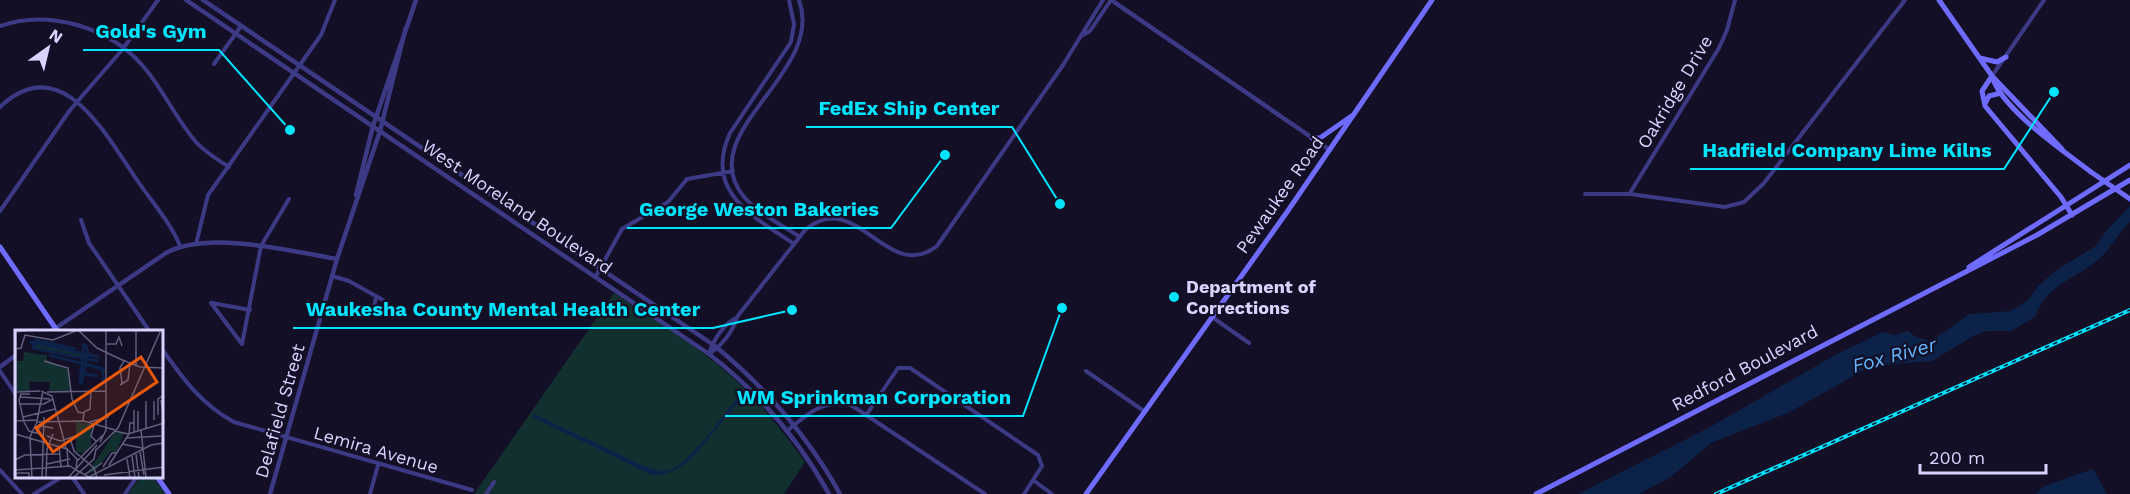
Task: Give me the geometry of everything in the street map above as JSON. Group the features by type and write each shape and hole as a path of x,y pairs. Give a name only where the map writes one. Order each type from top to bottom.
{"main road":[{"name":"Pewaukee Road","path":"1086,494 1330,150 1432,0"},
{"path":"1939,0 1992,76 2001,93 2034,129 2130,199"},
{"path":"1979,58 1997,62 2006,57"},
{"path":"1992,76 1982,91 1985,106 2072,215"},
{"path":"1992,76 2062,149"},
{"path":"1985,106 1989,96 2001,93"},
{"path":"1312,138 1320,138 1354,114"},
{"name":"Redford Boulevard","path":"1968,268 1977,260 2130,165"},
{"name":"Redford Boulevard","path":"1536,494 2072,215 2130,180"},
{"path":"0,247 54,330"},
{"path":"159,479 170,494"}],"street":[{"path":"0,212 77,101 123,50 158,0"},
{"name":"West Moreland Boulevard","path":"186,0 709,354 736,376 787,431 829,494"},
{"name":"West Moreland Boulevard","path":"203,0 712,344 742,370 794,425 840,494"},
{"name":"Delafield Street","path":"270,494 337,259 356,198 374,152 406,27 416,0"},
{"path":"789,0 794,17 790,44 726,141 723,171 732,195 742,208 794,244"},
{"path":"799,0 803,18 798,50 738,137 733,152 732,171 742,194 761,211 800,237"},
{"path":"1083,36 1085,27 1103,0"},
{"path":"709,354 712,344 730,321 737,317 794,244 816,222 837,218 852,223 900,254 918,255 932,250 942,241 1083,36 1090,30 1111,0 1330,150"},
{"name":"Oakridge Drive","path":"1630,194 1719,48 1727,30 1735,0"},
{"path":"1585,194 1630,194 1718,207 1736,205 1750,198 1905,0"},
{"path":"1992,76 2044,0"},
{"path":"196,244 207,198 321,35 333,1"},
{"path":"0,26 30,19 60,20 86,28 123,50 146,70 196,143 229,167"},
{"path":"214,64 241,26"},
{"name":"Delafield Street","path":"356,198 360,170 373,126 398,56"},
{"path":"774,69 782,74"},
{"path":"323,93 329,85"},
{"path":"0,107 14,95 33,88 52,89 77,101 90,112 180,246"},
{"path":"760,90 767,95"},
{"path":"383,96 389,98"},
{"path":"349,110 354,102"},
{"path":"410,151 415,143"},
{"path":"366,150 374,152"},
{"path":"429,164 434,156"},
{"path":"360,170 367,172"},
{"path":"596,276 627,224 668,202 687,179 732,171"},
{"path":"472,193 478,185"},
{"path":"250,310 211,303 243,344 250,310 261,246 289,199"},
{"path":"756,218 761,211"},
{"path":"515,222 520,214"},
{"path":"81,220 89,243 149,330"},
{"path":"552,246 557,238"},
{"path":"56,330 166,252 180,246 196,244 261,246 337,259"},
{"path":"332,276 349,281 376,296"},
{"path":"668,325 674,317"},
{"path":"709,354 717,348 735,325 737,317"},
{"path":"1212,317 1249,343"},
{"name":"Lemira Avenue","path":"164,352 186,383 213,409 241,425 472,490"},
{"path":"15,357 0,369 15,393"},
{"path":"867,414 898,368 910,368 1038,454 1042,466 1024,494"},
{"path":"736,376 742,370"},
{"path":"1086,371 1144,411"},
{"path":"787,431 813,410 830,404 845,404 867,414 985,494"},
{"path":"370,494 378,465"},
{"path":"0,470 22,494"},
{"path":"817,475 825,470"},
{"path":"34,494 57,479"},
{"path":"74,479 84,494"},
{"path":"125,494 135,479"},
{"path":"1033,480 1052,494"},
{"path":"486,494 494,482"}],"green space":[{"path":"614,293 675,333 719,366 753,397 771,418 805,462 784,494 474,494"},
{"path":"139,479 155,479 166,494 128,494"}],"water":[{"name":"Fox River","path":"2130,206 2130,222 2104,254 2047,296 2035,317 2011,331 1986,331 1975,335 1932,361 1871,366 1790,412 1711,443 1671,477 1639,494 1578,494 1712,426 1835,355 1883,332 1894,335 1908,331 1916,337 1931,341 1970,314 2011,311 2028,300 2038,286 2058,269 2096,246 2106,231"},
{"path":"737,398 741,403 733,407 689,460 673,471 663,474 652,475 532,417 534,414 646,467 667,470 674,468 689,456"},
{"path":"2093,469 2107,494 2036,494 2044,486"}],"railway":[{"path":"1716,494 2130,310"}],"place":[{"name":"Hadfield Company Lime Kilns","path":"2054,92"},
{"name":"Gold's Gym","path":"290,130"},
{"name":"George Weston Bakeries","path":"945,155"},
{"name":"FedEx Ship Center","path":"1060,204"},
{"name":"Department of Corrections","path":"1174,297"},
{"name":"WM Sprinkman Corporation","path":"1062,308"},
{"name":"Waukesha County Mental Health Center","path":"792,310"}]}
